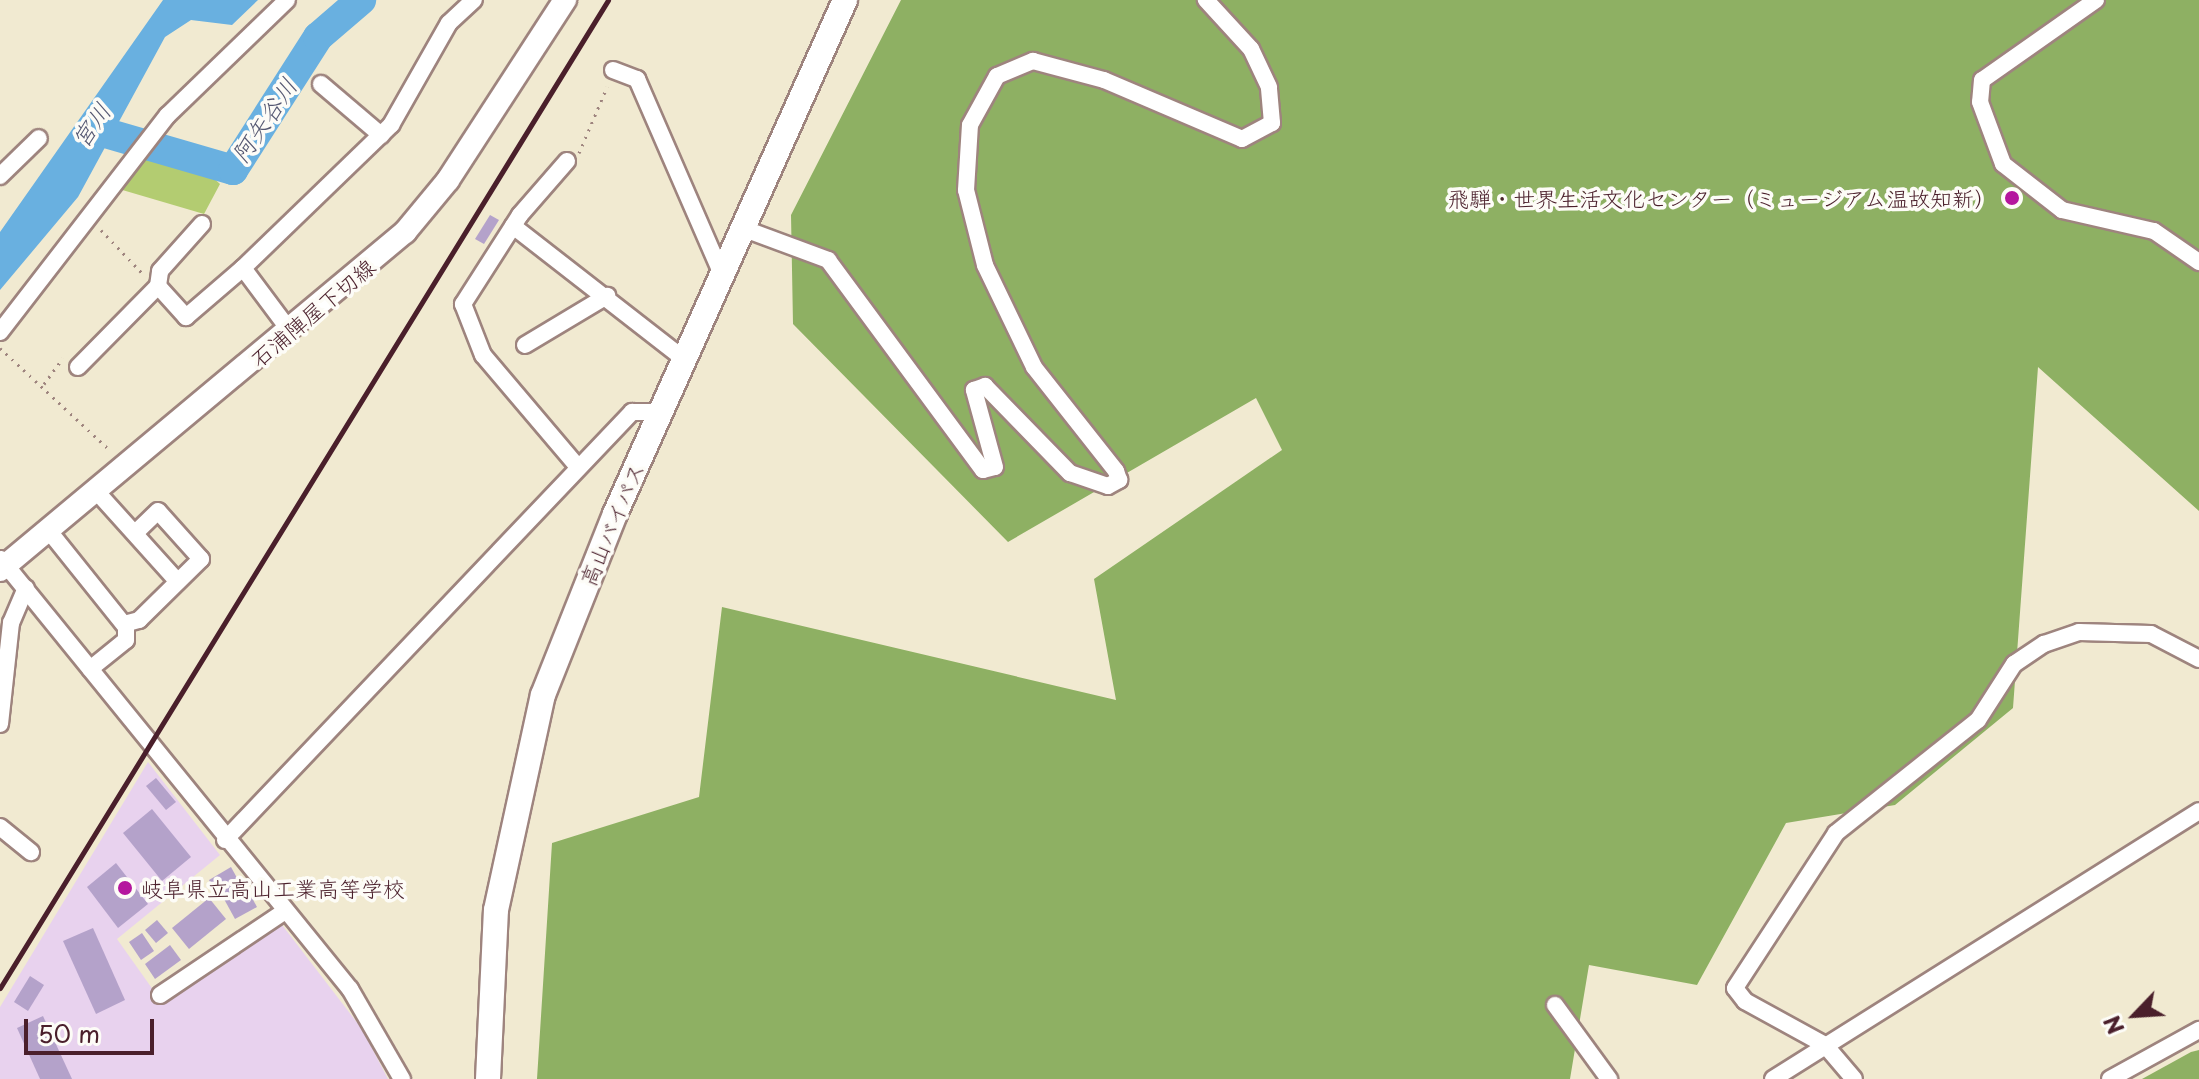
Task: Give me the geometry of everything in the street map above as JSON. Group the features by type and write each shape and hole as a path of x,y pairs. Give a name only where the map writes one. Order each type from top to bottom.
{"highway":[{"name":"高山バイパス","path":"488,1079 496,910 527,748 560,644 721,272 845,0"}],"main road":[{"name":"石浦陣屋下切線","path":"2,565 97,492 290,331 427,207 565,0"}],"street":[{"path":"0,332 91,218 157,128 287,0"},
{"path":"157,287 186,317 243,268 381,135 449,23 474,0"},
{"path":"742,228 828,260 983,470 995,467 974,390 985,386 1070,473 1108,486 1119,480 1116,471 1034,367 985,265 966,190 970,125 997,76 1033,61 1104,80 1242,139 1272,123 1269,87 1251,49 1206,0"},
{"path":"2096,0 1982,80 1980,102 2003,164 2062,210 2154,231 2199,262"},
{"path":"613,70 637,79 721,272"},
{"path":"321,84 381,135"},
{"path":"0,176 39,138"},
{"path":"567,161 513,226 472,284 464,313 483,355 578,467"},
{"path":"74,366 157,287 160,271 202,224"},
{"path":"513,226 607,296 684,359"},
{"path":"243,268 290,331"},
{"path":"525,345 607,296"},
{"path":"225,840 632,412 660,412"},
{"path":"97,492 177,581"},
{"path":"124,624 201,559 158,511 135,533"},
{"path":"49,531 124,624 126,640 90,669"},
{"path":"2,565 26,588 225,840 350,989 402,1079"},
{"path":"0,724 5,663 26,588"},
{"path":"1854,1079 1825,1045 1745,1001 1735,988 1836,833 1978,720 2014,664 2044,644 2079,632 2151,634 2199,659"},
{"path":"1773,1079 2199,811"},
{"path":"0,827 31,852"},
{"path":"160,995 285,911"},
{"path":"1555,1005 1609,1079"},
{"path":"2110,1079 2199,1030"}],"path":[{"path":"567,161 587,143 613,70"},
{"path":"91,218 157,287"},
{"path":"0,348 44,384 126,467"},
{"path":"44,384 63,358 74,366"}],"shaded area":[{"name":"岐阜県立高山工業高等学校","path":"148,762 220,855 117,939 161,1001 279,921 362,1029 388,1079 0,1079 0,1007"}],"green space":[{"path":"901,0 2199,0 2199,511 2038,367 2013,708 1895,805 1786,823 1697,985 1589,965 1570,1079 537,1079 552,843 699,797 722,607 1116,700 1094,579 1282,450 1256,398 1008,542 793,324 791,215"},
{"path":"142,158 199,165 220,184 204,214 119,189"},
{"path":"2199,1050 2199,1079 2142,1079 2191,1052"}],"water":[{"name":"宮川","path":"163,0 258,0 232,25 191,20 165,37 78,197 0,290 0,232"}],"building":[{"path":"490,215 499,220 484,244 475,239"},
{"path":"156,778 176,802 166,810 146,786"},
{"path":"152,809 191,857 162,881 123,833"},
{"path":"116,863 148,904 118,928 87,887"},
{"path":"231,867 242,887 219,899 209,880"},
{"path":"246,887 257,907 235,919 224,899"},
{"path":"209,898 226,919 189,949 172,928"},
{"path":"157,920 168,933 156,943 145,930"},
{"path":"93,928 125,1000 96,1014 63,941"},
{"path":"142,933 154,951 141,960 129,942"},
{"path":"170,945 181,960 155,979 145,964"},
{"path":"30,976 44,985 28,1011 14,1002"},
{"path":"43,1016 72,1079 40,1079 17,1028"}],"waterway":[{"name":"阿矢谷川","path":"92,129 233,170 318,37 361,0"}],"railway":[{"path":"0,988 608,0"}],"place":[{"name":"飛騨・世界生活文化センター（ミュージアム温故知新）","path":"2012,198"},
{"name":"岐阜県立高山工業高等学校","path":"125,888"}]}
